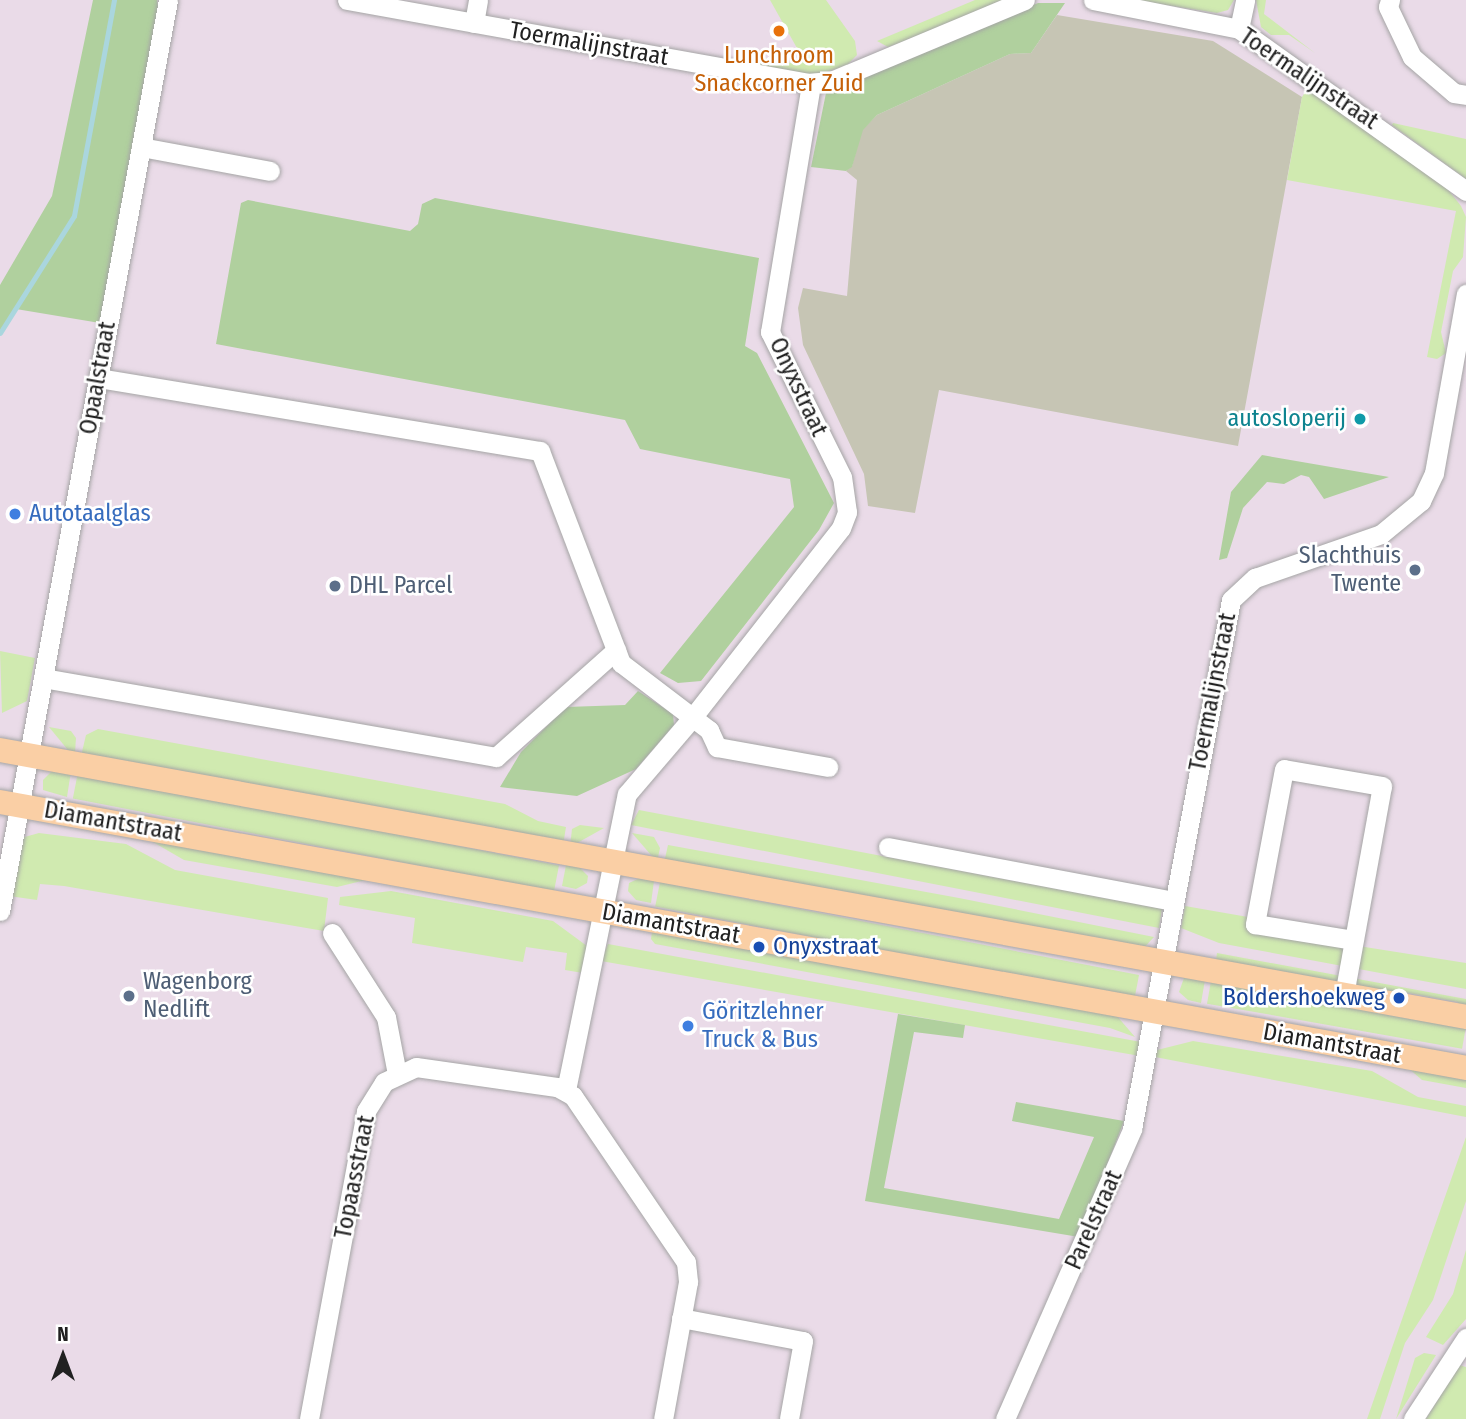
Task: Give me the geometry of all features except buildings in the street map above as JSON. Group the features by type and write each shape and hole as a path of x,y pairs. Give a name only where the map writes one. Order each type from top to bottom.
{"main road":[{"name":"Diamantstraat","path":"0,750 1466,1017"},
{"name":"Diamantstraat","path":"10,803 1466,1068"}],"street":[{"name":"Opaalstraat","path":"0,911 10,803 29,755 168,0"},
{"name":"Toermalijnstraat","path":"347,0 811,83 831,81 1025,0"},
{"path":"474,23 478,0"},
{"name":"Toermalijnstraat","path":"1093,0 1239,29 1466,191"},
{"path":"1239,29 1245,0"},
{"path":"1390,0 1388,7 1412,57 1454,93 1466,95"},
{"name":"Onyxstraat","path":"604,912 627,793 692,718 841,527 847,512 842,477 770,332 811,83"},
{"path":"141,147 270,171"},
{"name":"Toermalijnstraat","path":"1163,962 1231,600 1255,578 1381,534 1416,508 1434,473 1461,360 1466,294"},
{"path":"98,378 540,451 621,663 709,730 717,747 828,767"},
{"path":"43,678 496,757 616,650"},
{"path":"1344,995 1382,786 1284,769 1255,924 1353,940"},
{"path":"888,847 1174,901"},
{"path":"566,1090 604,912"},
{"path":"332,933 386,1017 397,1074 430,1067 566,1090 686,1262 681,1318 663,1419"},
{"name":"Parelstraat","path":"1005,1419 1125,1153 1155,1013 1163,962"},
{"name":"Topaasstraat","path":"309,1419 366,1111 384,1083 397,1074"},
{"path":"681,1318 803,1342 789,1419"},
{"path":"1413,1419 1466,1338"}],"shaded area":[{"path":"0,0 1466,0 1466,1391 1448,1419 0,1419"},
{"path":"1057,15 1213,41 1302,97 1238,446 939,390 915,513 868,506 864,474 803,345 798,308 803,288 847,296 857,180 846,171 852,166 862,130 877,115 1010,54 1031,53"}],"green space":[{"path":"93,0 157,0 158,6 100,323 16,309 0,333 0,285 52,196"},
{"path":"770,0 826,0 855,41 857,55 847,65 812,77 751,65 747,55 797,64 802,57"},
{"path":"975,0 1018,0 888,47 877,41"},
{"path":"1134,0 1234,0 1228,10 1217,13"},
{"path":"1256,0 1266,0 1264,14 1315,53 1289,35 1271,35 1261,27"},
{"path":"1038,3 1065,3 1031,53 1010,54 877,115 863,130 852,167 846,171 811,167 826,93"},
{"path":"1308,88 1446,187 1461,206 1466,217 1463,257 1453,271 1441,332 1446,353 1437,359 1427,357 1456,211 1287,180 1302,97"},
{"path":"1393,123 1466,139 1466,179 1392,125"},
{"path":"435,198 759,258 745,346 757,353 834,503 819,530 701,681 678,683 660,673 794,507 790,479 640,449 625,420 216,344 241,203 248,200 410,231 418,224 422,204"},
{"path":"1262,455 1389,477 1324,499 1309,477 1301,475 1284,484 1267,482 1243,508 1227,558 1219,560 1231,492"},
{"path":"0,651 35,658 27,701 2,713"},
{"path":"638,691 673,714 674,725 636,769 577,796 500,787 521,752 566,707 625,705"},
{"path":"49,727 71,731 76,738 75,752 72,755"},
{"path":"98,729 505,804 538,821 566,827 563,845 81,756 86,735"},
{"path":"55,768 71,771 67,797 43,790 43,780"},
{"path":"78,772 559,865 554,892 73,799"},
{"path":"639,810 1162,909 1159,928 631,825"},
{"path":"580,825 604,828 570,847 572,829"},
{"path":"127,827 382,876 337,887 184,860"},
{"path":"39,833 126,844 175,870 328,898 324,931 64,886 40,884 37,900 9,896 21,838"},
{"path":"632,833 654,837 660,848 657,862"},
{"path":"668,845 1154,937 1140,952 664,863"},
{"path":"566,865 579,867 588,876 587,883 576,889 562,886"},
{"path":"640,878 654,881 651,903 636,900 628,891 629,883"},
{"path":"660,882 1139,975 1134,1000 655,907"},
{"path":"391,891 553,921 587,946 583,973 565,970 567,953 526,947 523,962 412,943 415,918 339,905 340,897"},
{"path":"1185,906 1248,917 1251,929 1466,963 1466,989 1219,943 1181,928"},
{"path":"653,925 1111,1009 1135,1037 1110,1028 655,944 651,939"},
{"path":"608,944 1141,1042 1140,1056 601,961"},
{"path":"1217,953 1466,999 1466,1011 1457,1009 1458,1002 1398,991 1396,999 1216,960"},
{"path":"1184,978 1205,980 1201,1003 1188,1000 1179,992"},
{"path":"1211,981 1466,1026 1462,1049 1207,1004"},
{"path":"898,1014 965,1025 963,1038 914,1032 884,1188 1059,1219 1094,1137 1012,1121 1016,1102 1124,1121 1079,1237 865,1201"},
{"path":"1193,1041 1372,1071 1418,1097 1466,1106 1466,1117 1155,1057 1157,1050"},
{"path":"1399,1060 1466,1072 1466,1088 1422,1080"},
{"path":"1466,1137 1466,1201 1433,1300 1405,1343 1380,1419 1367,1419"},
{"path":"1466,1250 1466,1319 1443,1345 1426,1337 1453,1294"},
{"path":"1424,1353 1436,1355 1396,1419 1415,1358"},
{"path":"1459,1365 1466,1367 1466,1419 1426,1419"}],"waterway":[{"path":"0,333 74,216 114,0"}],"place":[{"name":"Lunchroom Snackcorner Zuid","path":"779,31"},
{"name":"autosloperij","path":"1360,419"},
{"name":"Autotaalglas","path":"15,514"},
{"name":"Slachthuis Twente","path":"1415,570"},
{"name":"DHL Parcel","path":"335,586"},
{"name":"Onyxstraat","path":"759,947"},
{"name":"Wagenborg Nedlift","path":"129,996"},
{"name":"Boldershoekweg","path":"1399,998"},
{"name":"Göritzlehner Truck & Bus","path":"688,1026"}]}
